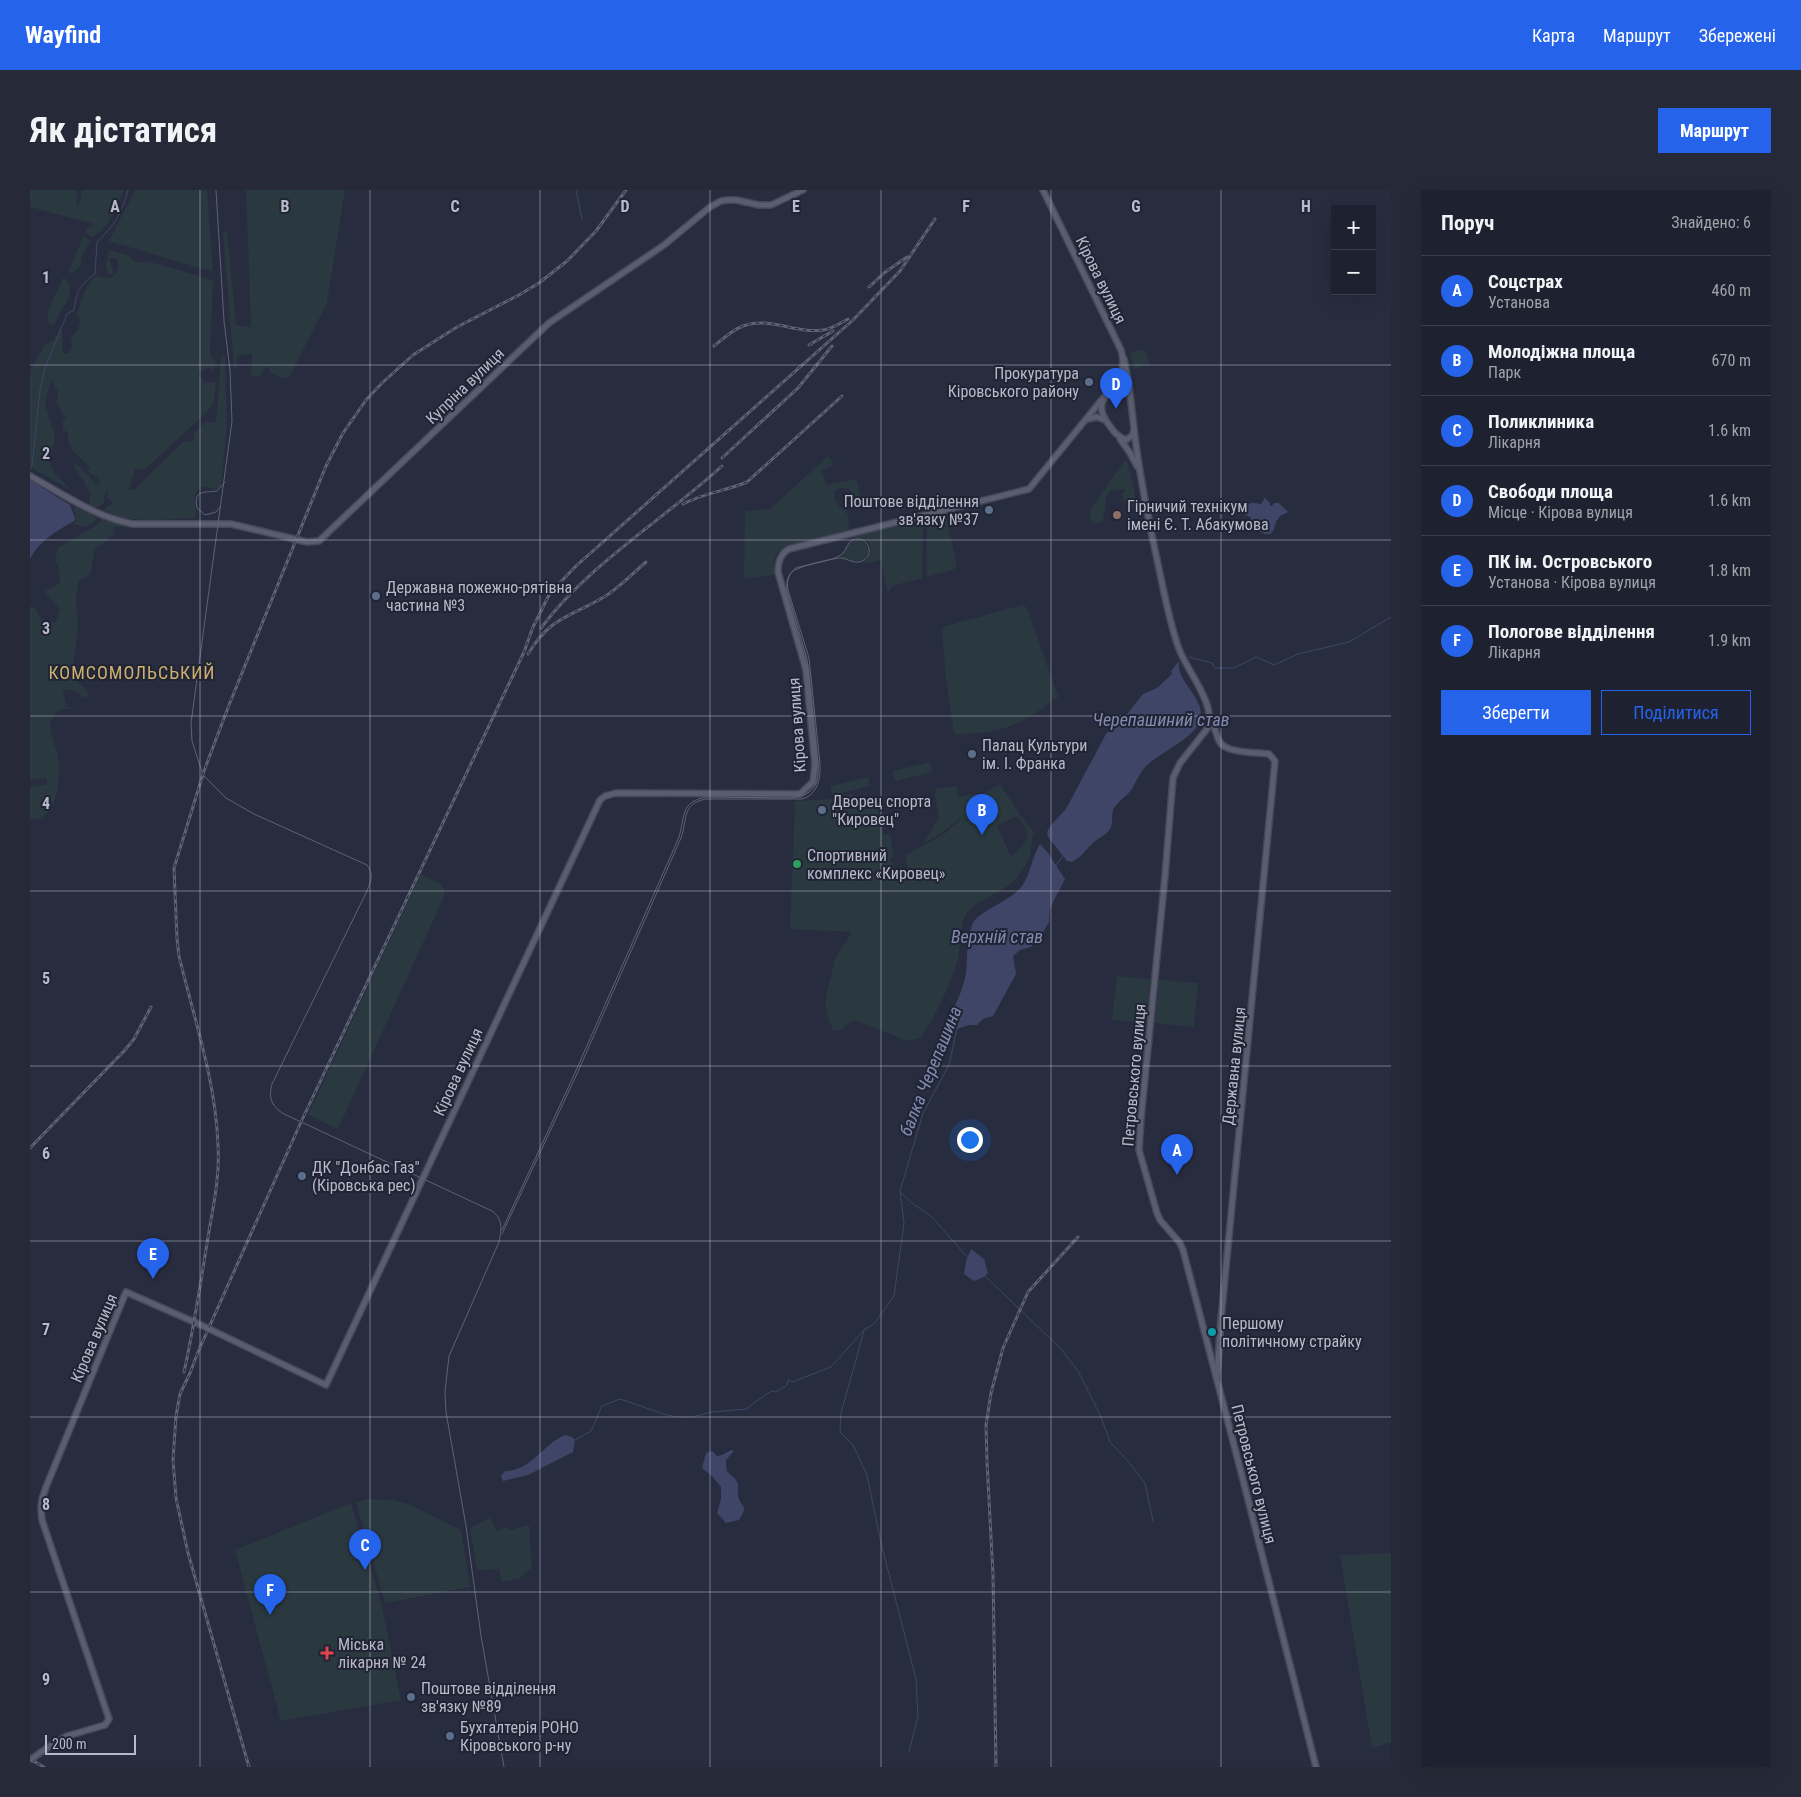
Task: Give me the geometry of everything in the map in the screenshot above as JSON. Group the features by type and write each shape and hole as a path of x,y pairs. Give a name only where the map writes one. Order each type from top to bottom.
{"main road":[{"name":"Купріна вулиця","path":"30,476 100,514 133,524 230,524 307,542 319,540 549,323 664,245 718,202 728,200 771,205 803,190"},
{"name":"Кірова вулиця","path":"30,1760 67,1736 105,1725 109,1719 52,1552 41,1509 46,1487 126,1292 201,1325 326,1385 600,800 616,793 800,794 813,782 816,764 806,670 779,575 778,567 782,555 789,549 1029,489 1115,382 1122,369 1121,350 1043,190"},
{"path":"1121,350 1126,363 1139,471 1175,639 1209,710"},
{"path":"1115,382 1122,379 1129,385"},
{"path":"1104,397 1101,409 1106,421 1130,453 1139,471"},
{"path":"1087,419 1097,417 1106,421"},
{"path":"1117,436 1124,440 1129,439 1133,435 1134,428"},
{"name":"Державна вулиця","path":"1209,710 1220,742 1224,747 1231,750 1269,754 1274,758 1275,764 1221,1320 1217,1382"},
{"name":"Петровського вулиця","path":"1209,710 1210,722 1207,729 1180,763 1173,778 1139,1146 1140,1157 1159,1218 1180,1243 1183,1250 1316,1767"}],"shaded area":[{"path":"30,190 78,190 76,206 80,202 82,190 124,190 108,223 92,237 86,233 87,228 92,227 94,224 30,207"},
{"path":"135,190 207,190 213,272 109,241"},
{"path":"246,190 345,190 327,303 290,376 285,379 270,373 270,368 264,367 261,375 256,377 251,375 252,353 237,356 236,369 234,367 223,233 227,231 236,325 251,327"},
{"path":"84,235 90,241 82,256 80,267 70,274 69,271"},
{"path":"110,250 130,256 137,263 147,261 213,280 210,351 212,358 216,361 214,371 209,367 204,371 197,372 205,383 216,382 214,402 207,412 144,470 135,469 129,489 134,490 183,442 194,441 194,433 205,422 216,423 221,357 225,356 227,426 221,486 216,490 204,486 199,489 195,496 195,518 148,520 114,515 105,510 107,506 112,504 111,500 107,498 108,490 104,496 105,502 96,508 89,505 91,493 73,465 77,464 96,484 100,483 98,478 87,471 90,467 74,452 69,444 68,433 63,429 63,421 67,416 63,415 57,403 58,392 51,380 45,404 55,436 49,459 53,472 71,490 30,467 30,370 43,346 54,340 60,330 62,332 63,354 69,353 72,348 71,337 78,330 80,320 77,315 89,284 96,276 108,278 116,274 117,259 109,259 114,273 110,275 106,269"},
{"path":"63,277 71,286 68,299 54,324 50,325 48,319 49,307"},
{"path":"1140,349 1141,351 1145,350 1150,365 1134,369 1130,353"},
{"path":"828,456 834,464 822,471 826,485 856,479 862,502 849,489 840,488 834,494 836,503 846,510 849,519 848,529 844,532 787,547 776,555 774,575 744,579 745,511 770,509"},
{"path":"1126,459 1138,508 1128,510 1122,494 1124,489 1111,491 1106,496 1104,518 1095,524 1090,518 1090,510"},
{"path":"73,506 95,516 96,520 85,527 73,524 76,518"},
{"path":"943,513 946,517 957,565 953,570 927,577 927,518"},
{"path":"103,518 123,524 121,527 115,527 112,530 115,534 95,549 90,575 79,580 76,598 78,627 72,675 87,691 88,696 85,698 73,690 63,690 66,706 74,708 57,712 51,721 51,733 59,762 59,779 55,799 46,814 39,818 30,819 30,787 47,784 46,778 30,780 30,606 34,607 42,620 56,622 60,609 44,592 60,583 58,565 55,561 58,548 97,525"},
{"path":"923,519 922,578 892,586 888,593 881,560 863,564 870,556 871,546 868,541 856,538 855,536"},
{"path":"854,540 862,541 867,545 868,552 865,559 855,562 838,557 849,544"},
{"path":"1023,605 1027,608 1058,696 1057,698 1026,719 1005,728 980,733 954,734 945,671 942,627"},
{"path":"930,762 932,772 895,781 893,771"},
{"path":"868,777 870,786 832,795 830,786"},
{"path":"1000,784 1034,832 1031,851 1026,865 1017,878 974,906 965,916 954,973 942,1001 921,1038 908,1041 854,1020 840,1030 833,1030 827,1015 825,1001 835,959 852,932 790,929 795,801 829,799 853,794 857,811 877,807 884,835 890,834 894,857 890,858 893,871 901,870 909,874 905,855 944,834 961,819 924,843 939,817 935,796 936,789 956,786 958,797 982,794","holes":["1018,816 1028,833 1025,843 1011,857 997,825"]},
{"path":"421,874 442,885 445,894 338,1129 308,1115"},
{"path":"1117,976 1150,979 1146,1023 1112,1020"},
{"path":"1159,980 1198,983 1194,1027 1155,1023"},
{"path":"367,1499 394,1500 411,1505 461,1530 470,1587 385,1603 356,1502"},
{"name":"Міська лікарня № 24","path":"351,1503 382,1606 401,1700 281,1721 235,1550"},
{"path":"490,1518 497,1531 507,1527 510,1530 529,1525 532,1568 519,1579 501,1582 499,1569 477,1570 470,1528"},
{"path":"1391,1553 1391,1742 1372,1748 1340,1555"}],"water":[{"path":"30,480 70,505 75,518 74,521 43,542 30,559"},
{"path":"1265,498 1270,503 1270,506 1274,503 1279,503 1288,512 1279,518 1270,534 1260,532 1250,521 1251,518 1245,514 1244,509 1249,504 1261,504"},
{"name":"Черепашиний став","path":"1179,661 1181,676 1200,708 1201,716 1199,723 1187,737 1144,768 1132,789 1114,808 1111,827 1108,832 1075,860 1072,862 1067,861 1048,837 1047,832 1066,809 1106,734 1123,719 1143,694 1157,688 1172,674 1171,671"},
{"name":"Верхній став","path":"1040,844 1065,879 1050,908 1049,922 1031,947 1020,950 1013,956 1016,974 993,1016 983,1019 977,1025 969,1025 957,1029 946,1022 965,980 968,941 973,923 982,914 1011,896 1022,886"},
{"path":"971,1249 984,1259 988,1273 974,1281 964,1274 966,1261"},
{"path":"565,1435 575,1440 573,1452 528,1475 503,1481 501,1476 505,1471 522,1467 550,1444"},
{"path":"731,1450 734,1451 726,1460 726,1468 737,1482 739,1499 744,1511 739,1520 726,1523 717,1513 721,1499 721,1487 702,1468 706,1453 712,1451 717,1456"}],"waterway":[{"path":"30,469 32,466 40,390 45,368 67,314 74,310 80,289 95,274 97,242 117,219 128,190"},
{"path":"576,190 582,219"},
{"name":"балка Черепашина","path":"1189,657 1212,663 1215,668 1234,668 1256,657 1274,665 1298,654 1349,642 1391,617"},
{"name":"балка Черепашина","path":"1055,867 1063,856"},
{"name":"балка Черепашина","path":"575,1440 591,1431 602,1406 620,1399 677,1417 692,1417 711,1412 746,1409 765,1395 772,1391 776,1392 787,1385 788,1380 792,1382 831,1367 864,1330 874,1324 894,1296 904,1223 900,1191 923,1113 949,1065 957,1028"},
{"path":"900,1192 932,1217 967,1257"},
{"path":"985,1276 1061,1349 1078,1371 1101,1417 1110,1442 1145,1483 1153,1521"},
{"path":"864,1331 841,1413 840,1432 853,1445 867,1475 881,1543 916,1679 918,1716 909,1752"}],"tram line":[{"path":"216,190 224,321 230,370 232,421 191,723 192,741 203,775 226,798 254,814 367,865 371,872 371,881 367,891 272,1084 270,1094 272,1102 284,1114 492,1211 500,1222 499,1242 449,1356 445,1392 446,1412 466,1526 481,1636 504,1767"},
{"path":"220,507 216,512 205,515 197,508 196,502 198,495 204,492 217,491 225,482"},
{"path":"502,1230 574,1075 679,837 685,811 692,803 706,797 790,798 804,795 816,784 818,764 807,659 787,591 787,581 789,575 791,573 796,568 839,556 853,540 863,540 869,549 866,559 856,562 840,558 815,563 801,567 796,570 792,572 789,576 788,581 788,590 809,658 820,764 820,775 815,790 802,799 706,799 698,801 689,809 681,838 576,1076 502,1234"}],"railway":[{"path":"184,1372 200,1288 218,1169 216,1122 209,1074 179,956 174,868 204,771 326,466 343,433 366,400 413,355 457,327 539,283 567,261 596,231 626,190"},
{"path":"249,1767 188,1553 176,1498 173,1460 176,1416 180,1394 198,1352 301,1122 524,652 533,627 550,593 576,566 853,320 900,271 935,219"},
{"path":"869,287 884,273 907,257"},
{"path":"714,346 735,330 753,323 773,324 813,331 836,326 848,319"},
{"path":"809,345 833,331"},
{"path":"722,458 798,388 832,346"},
{"path":"683,504 698,497 747,482 842,396"},
{"path":"541,628 581,583 722,466"},
{"path":"528,654 544,632 562,619 610,593 646,562"},
{"path":"30,1148 125,1050 134,1039 151,1007"},
{"path":"996,1767 993,1575 986,1425 991,1393 1003,1348 1028,1292 1078,1237"},
{"path":"30,1759 44,1767"}],"place":[{"name":"Прокуратура Кіровського району","path":"1089,382"},
{"name":"Свободи площа","path":"1116,409"},
{"name":"Поштове відділення зв'язку №37","path":"989,510"},
{"name":"Гірничий технікум імені Є. Т. Абакумова","path":"1117,515"},
{"name":"Державна пожежно-рятівна частина №3","path":"376,596"},
{"name":"Палац Культури ім. І. Франка","path":"972,754"},
{"name":"Дворец спорта \"Кировец\"","path":"822,810"},
{"name":"Молодіжна площа","path":"982,835"},
{"name":"Cпортивний комплекс «Кировец»","path":"797,864"},
{"name":"Соцстрах","path":"1177,1175"},
{"name":"ДК \"Донбас Газ\" (Кіровська рес)","path":"302,1176"},
{"name":"ПК ім. Островського","path":"153,1279"},
{"name":"Першому політичному страйку","path":"1212,1332"},
{"name":"Поликлиника","path":"365,1570"},
{"name":"Пологове відділення","path":"270,1615"},
{"name":"Міська лікарня № 24","path":"327,1653"},
{"name":"Поштове відділення зв'язку №89","path":"411,1697"},
{"name":"Бухгалтерія РОНО Кіровського р-ну","path":"450,1736"}],"district":[{"name":"КОМСОМОЛЬСЬКИЙ","path":"132,672"}]}
